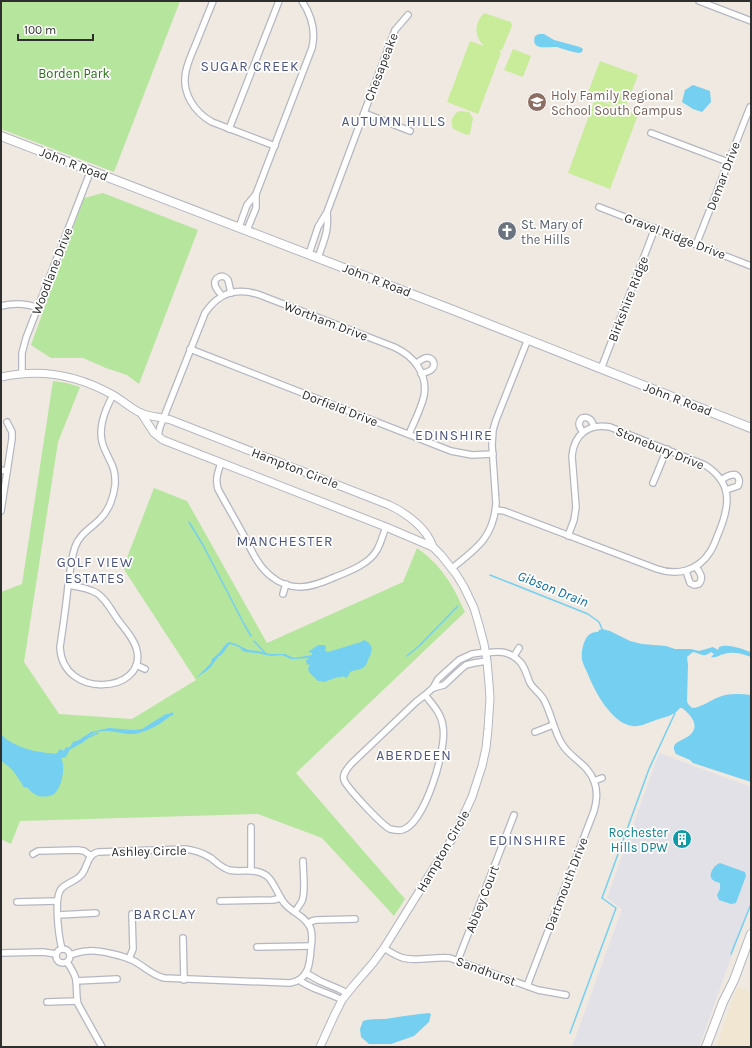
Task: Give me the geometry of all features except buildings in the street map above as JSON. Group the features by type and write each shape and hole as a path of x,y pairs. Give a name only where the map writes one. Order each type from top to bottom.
{"main road":[{"name":"John R Road","path":"1,136 528,339 751,428"},
{"path":"706,1047 723,1002 734,980 751,934"}],"street":[{"path":"213,1 188,64 185,77 186,90 192,104 200,114 212,122 275,146"},
{"path":"230,128 279,1"},
{"path":"239,227 247,205 256,194 310,55 314,29 310,15 302,1"},
{"path":"703,2 751,21"},
{"name":"Chesapeake","path":"309,254 318,228 327,212 395,30 408,15"},
{"name":"Demar Drive","path":"696,245 750,107"},
{"path":"364,113 410,131"},
{"path":"651,133 728,162"},
{"name":"Woodlane Drive","path":"22,373 24,346 91,170"},
{"path":"247,230 256,208 256,194"},
{"name":"Gravel Ridge Drive","path":"599,207 751,266"},
{"name":"Chesapeake","path":"318,258 327,231 327,212"},
{"name":"Birkshire Ridge","path":"601,369 655,228"},
{"path":"222,296 215,285 216,279 221,276 228,279 231,293"},
{"name":"Wortham Drive","path":"158,436 160,427 205,313 213,303 222,296 231,293 248,292 267,298 405,353 416,363 421,374 424,387 424,397 409,434"},
{"path":"1,306 9,304 25,304 38,308"},
{"path":"452,568 475,550 489,531 492,524 496,510 496,495 492,437 495,425 528,339"},
{"name":"Dorfield Drive","path":"190,349 458,453 472,455 493,454"},
{"path":"416,363 425,358 433,361 434,366 432,369 421,374"},
{"name":"Hampton Circle","path":"1,378 22,373 41,373 66,376 81,380 113,395 141,413 164,418 189,427 394,507 420,526 429,537 433,547"},
{"path":"68,585 84,587 98,593 134,644 138,657 136,666 132,673 126,678 118,682 104,685 84,682 68,670 63,663 60,652 68,585 74,553 84,532 106,513 114,490 114,467 104,447 101,436 104,415 113,395"},
{"name":"Hampton Circle","path":"141,413 154,433 163,440 386,527 433,547 452,568 464,587 474,608 479,625 486,653 490,698 486,748 472,797 462,822 449,845 384,948 342,1000 320,1047"},
{"name":"Stonebury Drive","path":"583,432 579,425 582,418 589,418 594,426"},
{"path":"1,511 4,470 12,439 12,432 7,422"},
{"name":"Stonebury Drive","path":"496,510 504,511 568,536 662,571 674,573 686,571 696,567 710,552 727,508 726,490 714,471 705,465 605,426 594,426 583,432 575,442 572,449 576,507 574,520 568,536"},
{"path":"653,483 667,449"},
{"path":"221,463 217,476 218,489 257,561 272,578 286,584 301,587 312,585 338,576 365,562 375,554 386,527"},
{"path":"721,480 734,474 739,479 740,481 738,486 726,490"},
{"path":"686,571 690,583 697,585 702,577 696,567"},
{"path":"283,594 286,584"},
{"path":"514,656 519,648"},
{"path":"425,695 437,710 442,722 444,734 442,751 433,783 418,816 414,822 406,828 394,830 380,821 349,788 344,781 346,769 416,702 433,688 438,679 455,663 466,656 501,651 514,656 522,664 531,684 545,702 564,746 570,754 586,767 594,780 602,778"},
{"path":"433,688 444,685 460,670 470,664 487,662"},
{"path":"455,663 460,670"},
{"path":"136,666 145,669"},
{"path":"536,732 554,725"},
{"name":"Dartmouth Drive","path":"527,986 594,811 596,800 594,780"},
{"name":"Abbey Court","path":"458,960 514,815"},
{"path":"251,827 251,870"},
{"name":"Ashley Circle","path":"91,856 98,852 185,849 196,851 229,870 251,870 267,876 288,907 304,918 308,924"},
{"path":"33,854 38,851 78,850 84,851 91,856 81,876 61,888 59,892 57,901 58,935 62,949"},
{"path":"295,912 303,898 304,892 303,861"},
{"path":"220,901 274,900 281,898"},
{"path":"17,902 57,901"},
{"path":"58,915 96,913"},
{"path":"129,959 133,950 132,914"},
{"path":"70,955 93,950 129,959 159,977 164,978 184,980 290,983 299,980 309,968 311,930 308,924 316,920 355,920"},
{"path":"183,938 184,980"},
{"path":"257,947 311,946"},
{"name":"Sandhurst","path":"384,948 397,956 410,959 442,957 458,960 543,992 566,995"},
{"path":"56,954 62,949"},
{"path":"62,949 67,950 70,955 68,962 75,977 77,1001 80,1009 102,1047"},
{"path":"1,953 43,952 56,954"},
{"path":"56,954 58,962 62,964 68,962"},
{"path":"306,973 315,979 347,993"},
{"path":"76,981 117,979"},
{"path":"299,980 311,987 342,1000"},
{"path":"326,993 329,985"},
{"path":"47,1002 77,1001"}],"shaded area":[{"path":"659,753 751,787 751,902 699,1047 572,1047 622,909 607,898"},
{"path":"737,987 751,992 751,1047 716,1047"}],"green space":[{"name":"Borden Park","path":"1,1 180,1 114,172 1,129"},
{"path":"484,13 511,22 512,26 502,50 499,51 501,53 478,114 447,102 470,41 484,46 478,38 476,29"},
{"path":"513,49 531,56 523,77 504,70"},
{"path":"600,61 638,75 625,109 587,95"},
{"path":"595,99 638,115 610,189 568,173"},
{"path":"460,111 469,112 473,118 470,134 467,135 453,129 452,118"},
{"path":"103,193 198,230 139,384 127,375 83,358 51,358 31,345 84,198"},
{"path":"53,381 80,387 58,442 24,662 59,714 132,719 196,680 123,568 154,488 187,501 267,643 403,582 417,548 434,562 451,584 465,612 296,773 405,899 394,916 322,838 258,814 20,821 11,844 1,839 1,592 22,584"}],"water":[{"path":"544,34 554,40 580,47 583,49 582,52 576,53 557,47 538,46 534,41 535,36"},
{"path":"693,85 710,91 711,102 702,112 693,109 682,102 685,90"},
{"path":"602,629 610,631 630,641 642,644 699,651 713,647 718,650 719,647 727,646 751,652 751,657 731,653 711,657 714,654 711,652 702,655 693,652 687,657 687,701 692,708 727,695 751,695 751,782 693,763 690,760 676,754 674,746 691,734 695,727 691,716 682,708 669,716 635,726 624,724 610,712 594,688 582,660 582,649 586,638 592,633 598,632"},
{"path":"364,640 370,644 372,649 367,663 363,668 350,672 346,678 343,676 324,682 318,681 309,672 308,668 310,664 307,665 306,660 309,659 308,658 291,659 282,655 271,656 246,652 239,647 230,644 210,668 197,677 229,642 248,650 269,654 285,654 294,658 312,655 312,653 308,652 318,645 325,645 325,651 328,652"},
{"path":"173,713 169,717 159,724 141,733 129,734 110,731 96,732 70,749 66,757 61,758 63,771 61,782 57,791 51,796 38,796 28,788 24,787 12,770 1,761 1,734 11,742 24,748 54,754 60,749 64,751 65,748 70,747 73,742 91,732 109,728 133,730 142,729 166,714"},
{"path":"720,863 745,872 746,876 736,903 731,904 719,900 717,895 720,889 720,883 711,878 711,873"},
{"path":"431,1014 429,1022 414,1036 391,1044 369,1044 361,1037 360,1029 363,1021"}],"waterway":[{"path":"189,522 203,545 251,636"},
{"name":"Gibson Drain","path":"490,575 588,614 599,622 602,629"},
{"name":"Gibson Drain","path":"407,656 419,646 458,606"},
{"path":"254,641 265,653"},
{"name":"Gibson Drain","path":"220,655 227,646"},
{"path":"570,1033 616,908 602,898 649,769 675,713"},
{"name":"Gibson Drain","path":"169,716 173,714"},
{"name":"Gibson Drain","path":"71,748 98,733"},
{"path":"731,954 751,904"}],"place":[{"name":"Holy Family Regional School South Campus","path":"537,102"},
{"name":"St. Mary of the Hills","path":"507,231"},
{"name":"Rochester Hills DPW","path":"682,839"}],"district":[{"name":"SUGAR CREEK","path":"250,66"},
{"name":"AUTUMN HILLS","path":"394,121"},
{"name":"EDINSHIRE","path":"454,435"},
{"name":"MANCHESTER","path":"285,541"},
{"name":"GOLF VIEW ESTATES","path":"95,570"},
{"name":"ABERDEEN","path":"414,755"},
{"name":"EDINSHIRE","path":"528,840"},
{"name":"BARCLAY","path":"165,914"}]}
